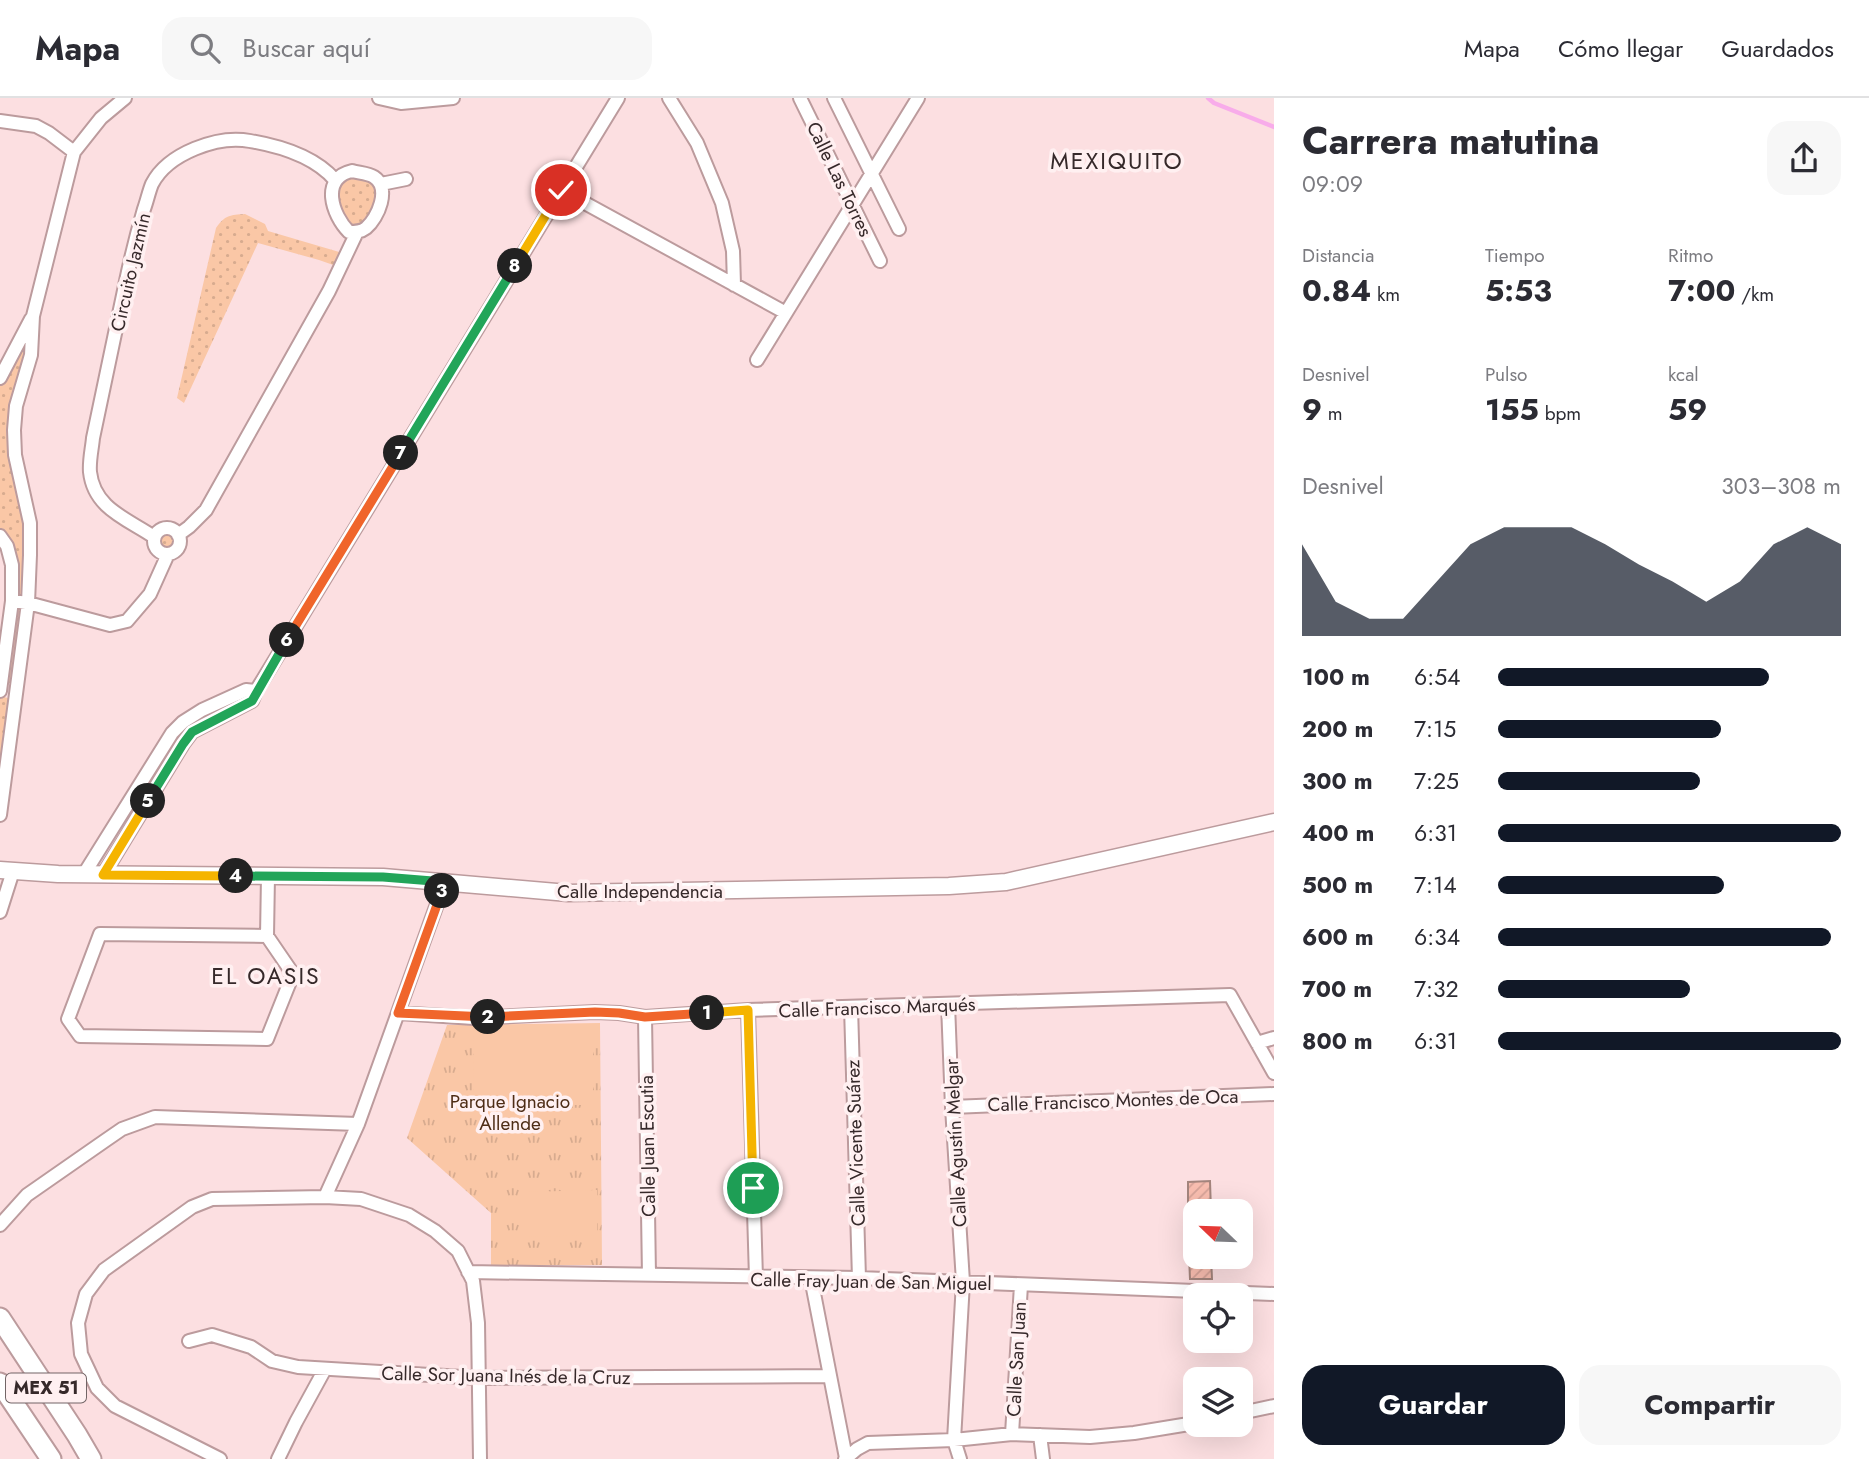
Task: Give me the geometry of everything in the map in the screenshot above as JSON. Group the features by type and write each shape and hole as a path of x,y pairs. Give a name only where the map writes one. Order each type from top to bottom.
{"main road":[{"name":"MEX 51","path":"0,1318 91,1459"},
{"name":"MEX 51","path":"0,1383 51,1459"}],"street":[{"path":"0,815 28,603 30,523 15,455 16,406 31,355 33,316 74,152 101,118 125,98"},
{"path":"379,98 401,103 453,98"},
{"path":"103,875 192,732 252,701 618,98"},
{"path":"669,98 697,143 722,203 733,251 734,285"},
{"name":"Calle Las Torres","path":"800,98 880,261"},
{"name":"Calle Las Torres","path":"834,98 899,229"},
{"path":"757,360 918,98"},
{"path":"0,121 36,126 74,152"},
{"name":"Circuito Jazmín","path":"154,537 117,516 104,505 93,487 90,470 93,438 134,242 153,183 167,166 191,149 216,142 244,140 276,145 301,155 328,172 335,180"},
{"path":"352,171 374,177 381,184 383,195 375,217 365,228 349,232 343,226 332,201 335,180 343,173 352,171"},
{"path":"381,184 406,180"},
{"path":"561,190 786,313"},
{"path":"178,534 190,527 206,510 329,291 357,232"},
{"path":"0,378 33,316"},
{"path":"173,529 178,534 179,547 168,554 159,551 154,542 158,531 173,529"},
{"path":"0,536 7,546 12,565 12,601 0,693 16,700"},
{"path":"12,601 110,625 127,621 150,594 168,554"},
{"path":"84,874 172,733 202,710 246,690 256,691"},
{"path":"183,722 192,732"},
{"name":"Calle Independencia","path":"6,870 103,875 383,877 568,893 949,886 1006,882 1274,822"},
{"path":"0,912 6,870"},
{"path":"267,936 100,934 68,1019 80,1036 267,1039 293,974 267,936 268,876"},
{"path":"326,1196 358,1124 445,882"},
{"name":"Calle Francisco Marqués","path":"398,1013 474,1018 595,1012 645,1017 748,1010 1230,995 1257,1043"},
{"name":"Calle Agustín Melgar","path":"948,1004 963,1282 954,1440"},
{"name":"Calle Vicente Suárez","path":"851,1007 859,1278"},
{"path":"748,1010 755,1278"},
{"name":"Calle Juan Escutia","path":"645,1017 649,1275"},
{"path":"1274,1038 1257,1043 1274,1073"},
{"name":"Calle Francisco Montes de Oca","path":"952,1107 1274,1094"},
{"path":"0,1225 27,1195 122,1129 155,1117 358,1124"},
{"path":"220,1459 115,1406 97,1388 81,1354 78,1323 86,1294 104,1270 192,1207 212,1199 326,1196 361,1199 409,1215 435,1231 458,1251 473,1281 478,1323 480,1459"},
{"name":"Calle Fray Juan de San Miguel","path":"468,1272 859,1278 1274,1294"},
{"path":"811,1278 846,1458 868,1443 954,1440 1012,1434 1090,1437 1183,1425"},
{"name":"Calle San Juan","path":"1012,1434 1021,1284"},
{"name":"Calle Sor Juana Inés de la Cruz","path":"189,1341 212,1335 251,1348 271,1361 325,1370 479,1378 830,1376"},
{"path":"278,1459 325,1370"},
{"path":"1253,1410 1274,1406"},
{"path":"1040,1435 1043,1459"},
{"path":"954,1440 960,1459"},
{"path":"187,1443 190,1459"}],"green space":[{"path":"365,174 383,195 365,228 343,226 335,180"},
{"path":"245,214 265,224 268,231 346,254 339,267 258,243 184,403 177,398 216,228 228,217"},
{"path":"33,316 14,430 30,523 18,685 2,681 12,565 0,536 0,378"},
{"path":"167,528 176,532 180,541 176,550 167,554 158,550 154,541 158,532"},
{"path":"0,696 16,700 0,815"},
{"name":"Parque Ignacio Allende","path":"600,1023 602,1265 491,1265 491,1213 407,1138 447,1025"},
{"path":"474,1027 593,1027 593,1105 473,1105"},
{"path":"597,1190 597,1235 526,1237 526,1192"}],"building":[{"path":"1210,1181 1211,1199 1188,1199 1188,1182"},
{"path":"1190,1269 1212,1269 1212,1279 1190,1279"}],"waterway":[{"path":"1208,98 1214,103 1274,127"}],"district":[{"name":"MEXIQUITO","path":"1117,161"},
{"name":"EL OASIS","path":"266,976"}],"route":[{"path":"561,190 252,701 192,732 103,875 383,877 445,882 398,1013 474,1018 595,1012 645,1017 748,1010 753,1188"}]}
